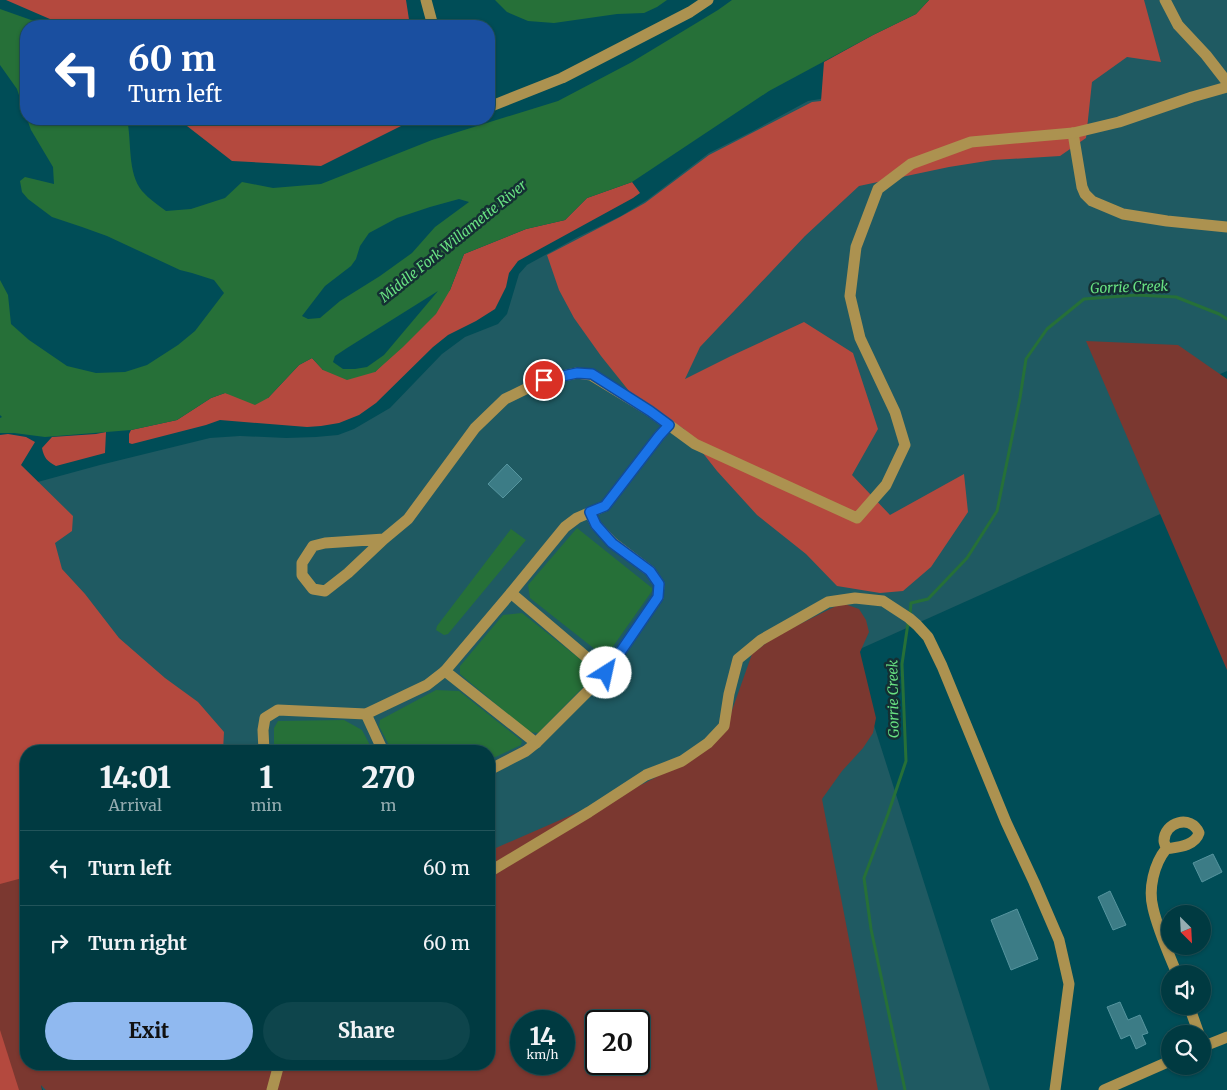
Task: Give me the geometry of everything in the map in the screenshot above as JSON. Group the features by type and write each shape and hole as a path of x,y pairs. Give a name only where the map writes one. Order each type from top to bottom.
{"street":[{"path":"426,0 432,20"},
{"path":"495,105 562,78 690,12 708,0"},
{"path":"1165,0 1178,25 1206,55 1227,82"},
{"path":"384,539 325,543 313,546 302,563 302,575 313,589 325,592 408,519 475,428 505,399 544,380 577,373 592,374 650,411 695,444 857,518 886,485 905,445 894,412 860,338 850,296 856,248 878,189 911,164 971,142 1073,133 1119,122 1227,86"},
{"path":"1073,133 1082,187 1085,194 1092,201 1123,214 1227,227"},
{"path":"264,745 265,718 278,710 366,714 427,685 445,671 564,527 577,518 605,506 669,425"},
{"path":"495,767 526,752 605,673 658,597 659,584 650,571 612,543 596,525 590,512"},
{"path":"511,593 605,673"},
{"path":"495,868 646,774 682,761 708,743 724,726 729,694 738,659 761,640 828,602 855,598 882,601 909,618 928,637 942,666 1006,822 1059,940 1069,984 1055,1090"},
{"path":"445,671 536,743"},
{"path":"366,714 380,745"},
{"path":"1166,849 1155,871 1151,894 1152,907 1174,965"},
{"path":"1211,1043 1227,1036"},
{"path":"1104,1090 1161,1066"},
{"path":"272,1090 277,1070"}],"shaded area":[{"path":"6,0 406,0 409,20 52,20"},
{"path":"929,0 1144,0 1161,62 1127,57 1092,82 1086,138 1060,156 993,160 949,167 859,186 805,236 700,347 685,379 804,322 853,353 878,429 852,475 890,515 964,474 968,512 931,567 903,591 880,593 837,586 806,554 757,515 717,471 684,429 633,396 574,318 559,290 547,255 645,203 709,155 812,102 821,101 824,62 916,14"},
{"path":"1065,0 1227,0 1227,371 1204,381 1227,484 851,653 990,1090 43,1090 35,1070 495,1070 495,745 20,745 20,806 0,988 0,487 34,483 210,438 240,436 316,437 338,435 354,429 390,408 442,354 465,337 498,324 507,314 519,274 527,265 621,216 647,200 709,153 808,101 820,99"},
{"path":"186,125 403,125 321,166 232,161"},
{"path":"632,182 640,193 633,198 518,261 509,273 506,287 495,309 448,335 433,347 376,403 359,415 339,423 307,427 220,420 132,444 129,443 131,430 177,420 211,398 225,393 268,398 299,365 312,358 323,370 375,372 450,290 464,254 526,229 565,220 587,198"},
{"path":"1086,341 1178,345 1227,379 1227,670"},
{"path":"106,432 105,453 56,466 48,461 42,448 52,437"},
{"path":"8,434 26,437 35,442 21,465 73,516 72,531 55,543 62,569 85,594 119,638 165,678 198,702 224,732 223,745 20,745 20,879 0,884 0,435"},
{"path":"842,603 859,609 866,620 869,632 860,652 876,718 873,733 863,748 842,771 822,799 878,1090 46,1090 41,1085 42,1090 0,1090 0,879 20,877 20,1070 495,1070 495,848 645,783 701,753 730,716 752,654 774,637"},
{"path":"0,1030 19,1090 0,1090"}],"water":[{"path":"495,0 667,0 644,13 617,14 554,23 528,21 507,12"},
{"name":"Middle Fork Willamette River","path":"732,0 929,0 916,14 769,91 632,182 587,198 565,220 526,229 464,254 450,290 436,314 375,372 347,380 323,370 312,358 299,365 268,398 255,405 225,393 211,398 177,420 131,430 45,437 0,433 0,418 2,417 0,415 0,280 8,295 11,324 29,340 67,366 96,373 125,372 147,365 178,345 195,331 224,293 214,280 180,270 107,236 52,217 28,199 22,192 20,181 25,177 54,184 53,167 29,125 128,125 132,166 137,183 142,191 166,211 191,209 225,198 242,182 273,188 321,184 432,140 480,125 495,125 495,120 558,101 632,62","holes":["459,199 469,202 435,227 412,253 340,301 320,318 308,319 302,316 325,286 351,266 356,259 360,246 369,233 397,218 430,207","438,291 384,355 367,367 355,369 343,369 333,362 335,356"]},
{"path":"0,9 31,20 20,20 20,98 17,89 0,65"},
{"path":"577,528 652,588 652,591 607,655 601,654 530,598 528,585"},
{"path":"511,529 526,540 448,634 444,635 436,630 437,626"},
{"path":"522,613 595,671 593,677 538,733 529,732 460,674 460,666 503,615"},
{"path":"436,690 459,691 522,741 521,745 495,757 495,745 389,745 379,726 380,720"},
{"path":"344,720 362,730 370,745 274,745 274,728 278,721"}],"building":[{"path":"507,464 522,479 503,498 488,484"},
{"path":"1213,854 1222,872 1202,882 1193,863"},
{"path":"1110,891 1126,925 1113,930 1098,897"},
{"path":"1017,909 1038,959 1011,970 991,920"},
{"path":"1120,1002 1128,1020 1140,1015 1148,1033 1142,1035 1146,1044 1136,1049 1130,1035 1121,1039 1107,1007"}],"waterway":[{"name":"Gorrie Creek","path":"910,614 911,603 928,599 967,558 997,511 1026,359 1047,329 1084,299 1136,295 1176,297 1227,319"},
{"name":"Gorrie Creek","path":"905,1090 871,929 864,878 906,761 902,664 908,623"}],"route":[{"path":"544,380 577,373 592,374 669,425 605,506 590,512 596,525 612,543 650,571 659,584 658,597 606,673"}]}
